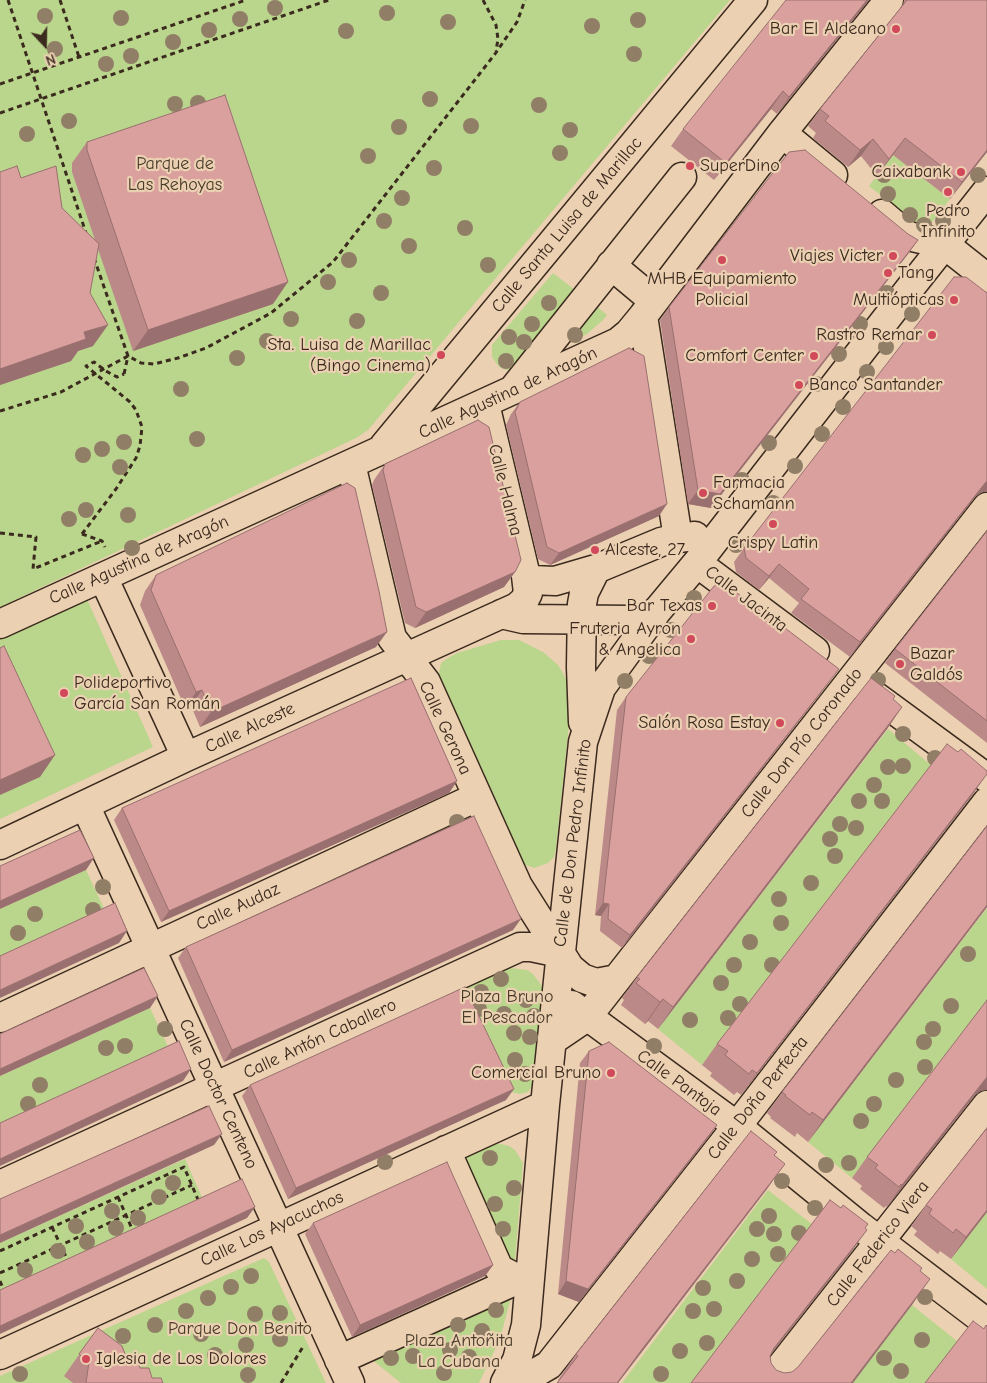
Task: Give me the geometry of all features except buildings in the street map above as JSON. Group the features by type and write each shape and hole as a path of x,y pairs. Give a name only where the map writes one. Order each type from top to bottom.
{"street":[{"name":"Calle Santa Luisa de Marillac","path":"380,450 753,0"},
{"name":"Calle Agustina de Aragón","path":"0,624 618,342 629,333 782,133 889,0"},
{"path":"782,133 908,236 944,244 987,278"},
{"path":"512,391 682,177"},
{"name":"Calle de Don Pedro Infinito","path":"505,1383 517,1360 526,1325 524,1276 553,1040 560,953 583,742 601,688 657,611 697,563 987,191"},
{"path":"611,264 648,308 678,538"},
{"name":"Calle Halma","path":"485,404 526,576"},
{"name":"Calle Gerona","path":"351,464 392,638 426,682 518,886 560,953"},
{"name":"Calle Don Pío Coronado","path":"553,1040 587,1017 987,507"},
{"path":"526,576 532,580 556,581 596,569 661,542 678,538 719,534"},
{"name":"Calle Jacinta","path":"697,563 987,778"},
{"path":"583,742 584,712 580,619 584,593 596,569"},
{"name":"Calle Alceste","path":"512,617 528,593 526,576"},
{"path":"103,577 186,757"},
{"name":"Calle Alceste","path":"0,844 406,656 512,617 638,620 648,617 657,611"},
{"path":"512,617 548,628 564,640 573,650 581,667"},
{"name":"Calle Audaz","path":"0,1018 477,797"},
{"name":"Calle Doña Perfecta","path":"518,1383 549,1366 987,802"},
{"name":"Calle Doctor Centeno","path":"85,805 345,1372"},
{"path":"518,886 537,898 546,898 556,894 563,887 570,874"},
{"name":"Calle Antón Caballero","path":"0,1185 520,947 531,946 560,953"},
{"path":"560,953 570,968 582,978 596,983 617,979"},
{"name":"Calle Pantoja","path":"557,993 737,1126 880,1241 987,1323"},
{"name":"Calle Los Ayacuchos","path":"0,1355 545,1105"},
{"name":"Calle Federico Viera","path":"768,1383 987,1105"},
{"path":"446,1150 499,1269 524,1276"},
{"path":"345,1372 524,1276"}],"path":[{"path":"8,0 88,237"},
{"path":"60,0 79,57"},
{"path":"0,84 246,0"},
{"path":"0,114 329,0"},
{"path":"483,0 496,25 498,38 495,54"},
{"path":"128,356 141,362 154,364 206,348 271,313 333,262 495,54 517,22 524,0"},
{"path":"82,534 116,489 136,458 140,446 142,427 136,410 130,402 86,366 94,362 117,377 124,374 128,356 94,256"},
{"path":"0,412 61,392 128,356"},
{"path":"0,533 36,537 33,569 102,541"},
{"path":"0,1251 184,1167 200,1202 192,1206"},
{"path":"0,1273 192,1185"},
{"path":"118,1197 134,1232"},
{"path":"52,1227 68,1262"},
{"path":"126,1236 142,1228"},
{"path":"60,1266 77,1258"},
{"path":"0,1281 4,1291"},
{"path":"0,1293 12,1288"},
{"path":"281,1383 306,1341"}],"green space":[{"name":"Parque de Las Rehoyas","path":"0,0 730,0 368,430 356,438 0,607"},
{"path":"893,155 950,199 926,230 869,186"},
{"path":"553,273 575,290 513,369 506,370 499,367 492,357 492,345"},
{"path":"595,305 607,315 603,320 587,334 559,345"},
{"name":"Polideportivo García San Román","path":"86,597 153,747 0,819 0,638"},
{"path":"501,640 519,640 543,652 558,665 570,691 570,715 556,848 554,857 548,863 534,868 521,863 441,683 439,673 441,663 457,653"},
{"path":"888,729 932,766 702,1065 658,1029"},
{"path":"86,870 107,915 0,963 0,909"},
{"path":"987,908 987,1002 852,1178 808,1142"},
{"name":"Plaza Bruno El Pescador","path":"511,968 527,970 533,974 542,986 543,995 532,1087 528,1092 520,1094 511,1092 464,990 502,970"},
{"path":"150,1008 171,1053 0,1131 0,1076"},
{"path":"492,1144 509,1146 515,1150 523,1163 515,1260 509,1264 457,1159"},
{"path":"185,1159 205,1204 0,1298 0,1243"},
{"path":"768,1190 813,1225 694,1383 622,1383"},
{"path":"987,1212 987,1289 951,1259"},
{"name":"Parque Don Benito","path":"264,1258 269,1262 326,1383 0,1383 0,1376"},
{"name":"Plaza Antoñita La Cubana","path":"511,1297 500,1339 479,1383 401,1383 371,1359"},
{"path":"912,1305 958,1342 927,1383 852,1383"}],"place":[{"name":"Bar El Aldeano","path":"896,29"},
{"name":"SuperDino","path":"690,166"},
{"name":"Caixabank","path":"961,172"},
{"name":"Pedro Infinito","path":"948,192"},
{"name":"Viajes Victer","path":"893,256"},
{"name":"MHB Equipamiento Policial","path":"722,260"},
{"name":"Tang","path":"888,273"},
{"name":"Multiópticas","path":"954,300"},
{"name":"Rastro Remar","path":"932,335"},
{"name":"Sta. Luisa de Marillac (Bingo Cinema)","path":"441,355"},
{"name":"Comfort Center","path":"814,356"},
{"name":"Banco Santander","path":"799,385"},
{"name":"Farmacia Schamann","path":"703,493"},
{"name":"Crispy Latin","path":"773,524"},
{"name":"Alceste, 27","path":"595,550"},
{"name":"Bar Texas","path":"712,606"},
{"name":"Fruteria Ayron & Angelica","path":"691,639"},
{"name":"Bazar Galdós","path":"900,664"},
{"name":"Polideportivo García San Román","path":"64,693"},
{"name":"Salón Rosa Estay","path":"780,723"},
{"name":"Comercial Bruno","path":"611,1073"},
{"name":"Iglesia de Los Dolores","path":"86,1359"}]}
